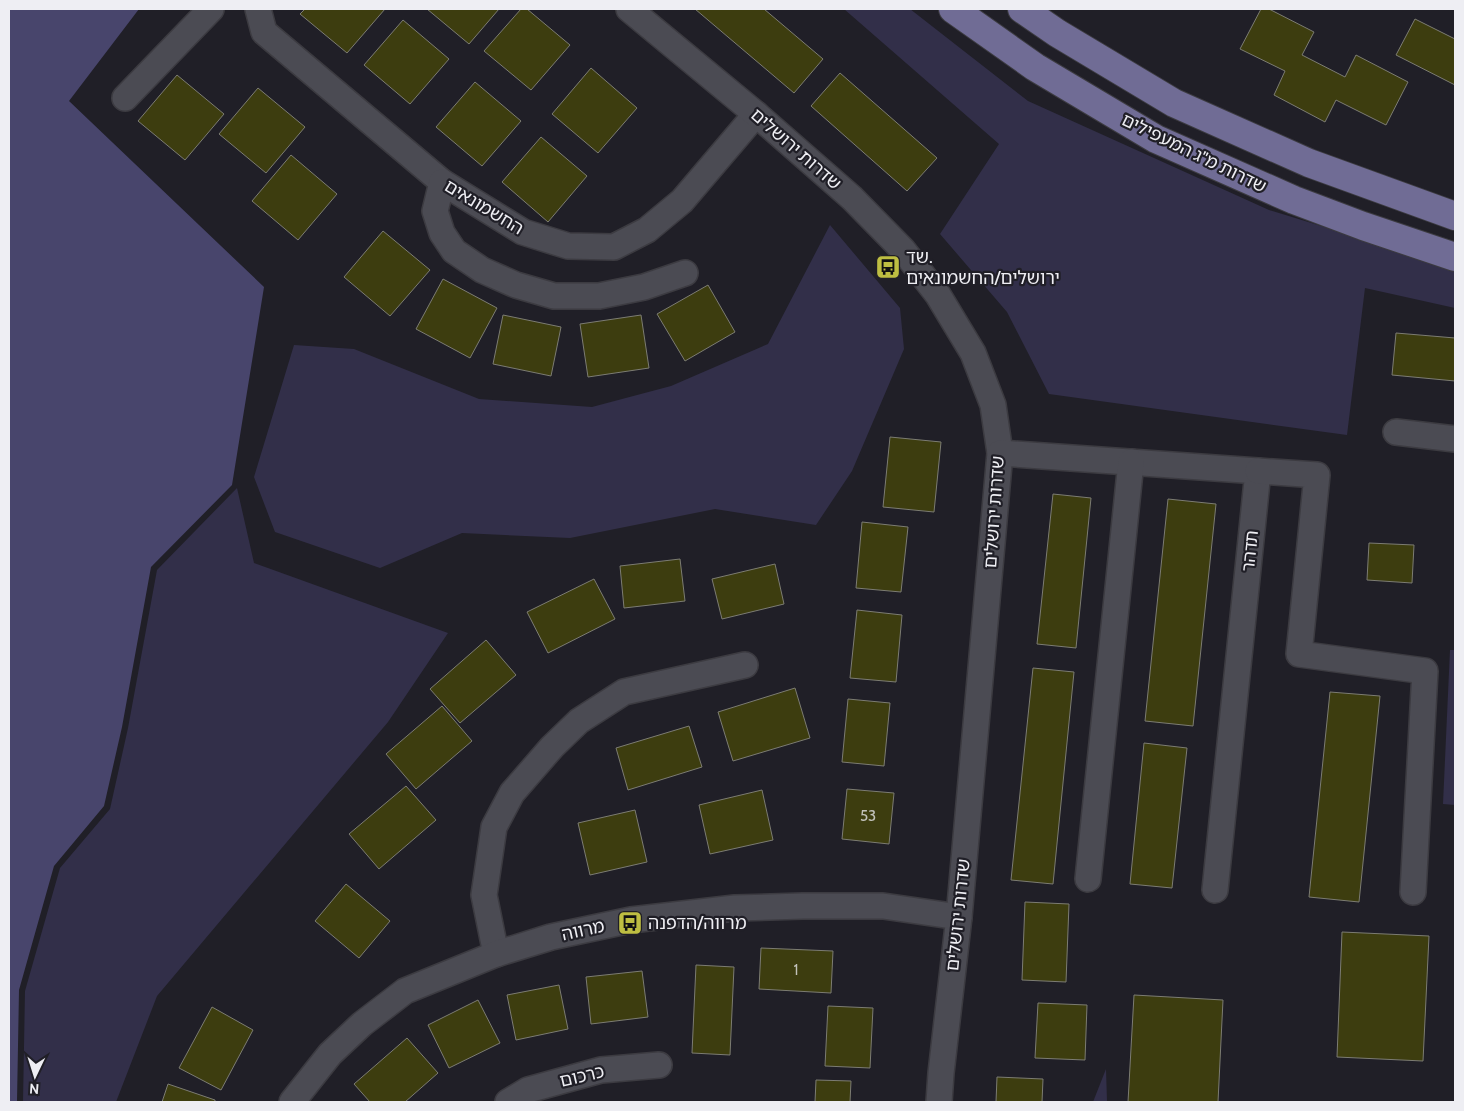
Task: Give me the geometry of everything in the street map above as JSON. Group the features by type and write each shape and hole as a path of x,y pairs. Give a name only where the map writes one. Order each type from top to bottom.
{"main road":[{"name":"שדרות מ\"ג המעפילים","path":"953,9 1035,67 1156,138 1294,200 1455,257"},
{"name":"שדרות מ\"ג המעפילים","path":"1022,9 1057,33 1174,103 1310,164 1455,216"}],"street":[{"path":"125,98 210,9"},
{"name":"החשמונאים","path":"258,9 264,32 442,182 523,232 568,246 614,247 647,230 682,200 756,114"},
{"name":"שדרות ירושלים","path":"629,9 756,114 852,198 903,250 938,295 973,353 993,405 1000,453 959,917 939,1102"},
{"path":"442,182 435,211 442,233 454,251 482,270 516,285 554,296 599,296 644,287 685,273"},
{"path":"1396,432 1455,440"},
{"path":"1000,453 1317,475 1299,654 1425,672 1413,892"},
{"path":"1088,878 1130,462"},
{"name":"תדהר","path":"1215,890 1258,470"},
{"path":"496,954 484,896 494,826 512,793 552,747 579,721 624,692 745,665"},
{"name":"מרווה","path":"292,1102 330,1054 362,1024 405,991 496,954 551,937 631,920 735,908 883,906 959,917"},
{"name":"כרכום","path":"524,1098 601,1070 659,1065"}],"shaded area":[{"path":"9,9 139,9 69,101 264,287 232,485 151,567 122,727 104,806 54,866 19,990 17,1102 9,1102"},
{"path":"844,9 910,9 1028,101 1269,210 1455,267 1455,308 1365,288 1347,435 1049,394 1007,312 940,234 999,144"},
{"path":"830,225 900,308 904,349 852,471 816,525 715,509 570,538 462,533 380,568 275,532 254,477 294,345 354,349 479,399 592,407 671,386 768,344"},
{"path":"237,488 254,563 448,633 388,722 157,996 116,1102 23,1102 25,991 60,868 110,809 128,728 157,570"},
{"path":"1450,650 1455,650 1455,805 1443,804"},
{"path":"1106,1069 1107,1102 1093,1102"}],"building":[{"path":"305,9 385,9 347,53 300,14"},
{"path":"427,9 499,9 469,44"},
{"path":"521,9 527,9 570,45 531,90 484,51"},
{"path":"695,9 764,9 823,59 794,93"},
{"path":"1261,9 1269,9 1314,32 1302,55 1345,77 1356,55 1408,82 1386,125 1336,100 1325,122 1274,95 1285,71 1240,49"},
{"path":"1415,19 1455,39 1455,85 1396,55"},
{"path":"403,20 449,59 410,104 364,65"},
{"path":"591,68 637,108 598,153 552,114"},
{"path":"840,73 937,158 907,191 811,106"},
{"path":"177,75 224,114 185,160 138,121"},
{"path":"475,82 521,121 482,166 436,127"},
{"path":"258,88 305,127 266,173 219,134"},
{"path":"541,137 587,176 548,222 502,182"},
{"path":"291,155 337,194 298,240 252,201"},
{"path":"383,231 430,270 390,316 344,277"},
{"path":"443,279 497,308 470,358 416,329"},
{"path":"708,285 735,332 685,361 657,314"},
{"path":"503,315 561,327 551,376 493,364"},
{"path":"641,315 649,368 588,377 580,324"},
{"path":"1396,333 1455,338 1455,381 1392,375"},
{"path":"890,437 941,442 934,512 883,507"},
{"path":"1053,494 1091,498 1076,648 1037,644"},
{"path":"1168,499 1216,504 1193,726 1145,721"},
{"path":"862,522 908,527 901,592 856,588"},
{"path":"1369,543 1414,545 1412,583 1367,580"},
{"path":"680,559 685,601 624,608 620,566"},
{"path":"775,564 784,604 722,619 712,579"},
{"path":"594,579 615,619 548,653 527,612"},
{"path":"857,610 902,615 896,682 850,678"},
{"path":"486,640 516,675 460,723 430,689"},
{"path":"1033,668 1074,672 1053,884 1011,880"},
{"path":"795,688 810,738 733,761 718,712"},
{"path":"1330,692 1380,696 1359,902 1309,897"},
{"path":"848,699 890,703 884,766 842,762"},
{"path":"442,706 472,741 416,789 386,754"},
{"path":"689,726 702,767 628,790 616,748"},
{"path":"1144,743 1187,748 1172,888 1130,884"},
{"path":"406,786 436,820 379,869 349,834"},
{"path":"847,789 894,793 889,844 842,839"},
{"path":"762,790 773,840 710,854 699,805"},
{"path":"635,810 647,862 590,875 578,823"},
{"path":"346,884 390,921 359,958 315,921"},
{"path":"1025,902 1069,904 1066,982 1022,980"},
{"path":"1342,932 1429,936 1423,1061 1337,1057"},
{"path":"761,948 833,951 831,993 759,989"},
{"path":"696,965 734,967 730,1055 692,1053"},
{"path":"642,971 648,1017 591,1024 586,977"},
{"path":"559,985 568,1029 516,1040 507,995"},
{"path":"1134,995 1223,1000 1218,1102 1128,1102"},
{"path":"478,1000 500,1043 449,1068 428,1025"},
{"path":"1038,1003 1087,1005 1085,1060 1035,1058"},
{"path":"828,1006 873,1008 870,1068 825,1066"},
{"path":"212,1007 253,1030 221,1090 179,1068"},
{"path":"407,1038 438,1073 405,1102 370,1102 354,1084"},
{"path":"997,1077 1043,1079 1042,1102 996,1102"},
{"path":"816,1080 851,1081 850,1102 815,1102"},
{"path":"168,1084 215,1100 215,1102 162,1102"}],"place":[{"name":"שד. ירושלים/החשמונאים","path":"888,267"},
{"name":"מרווה/הדפנה","path":"630,923"}]}
